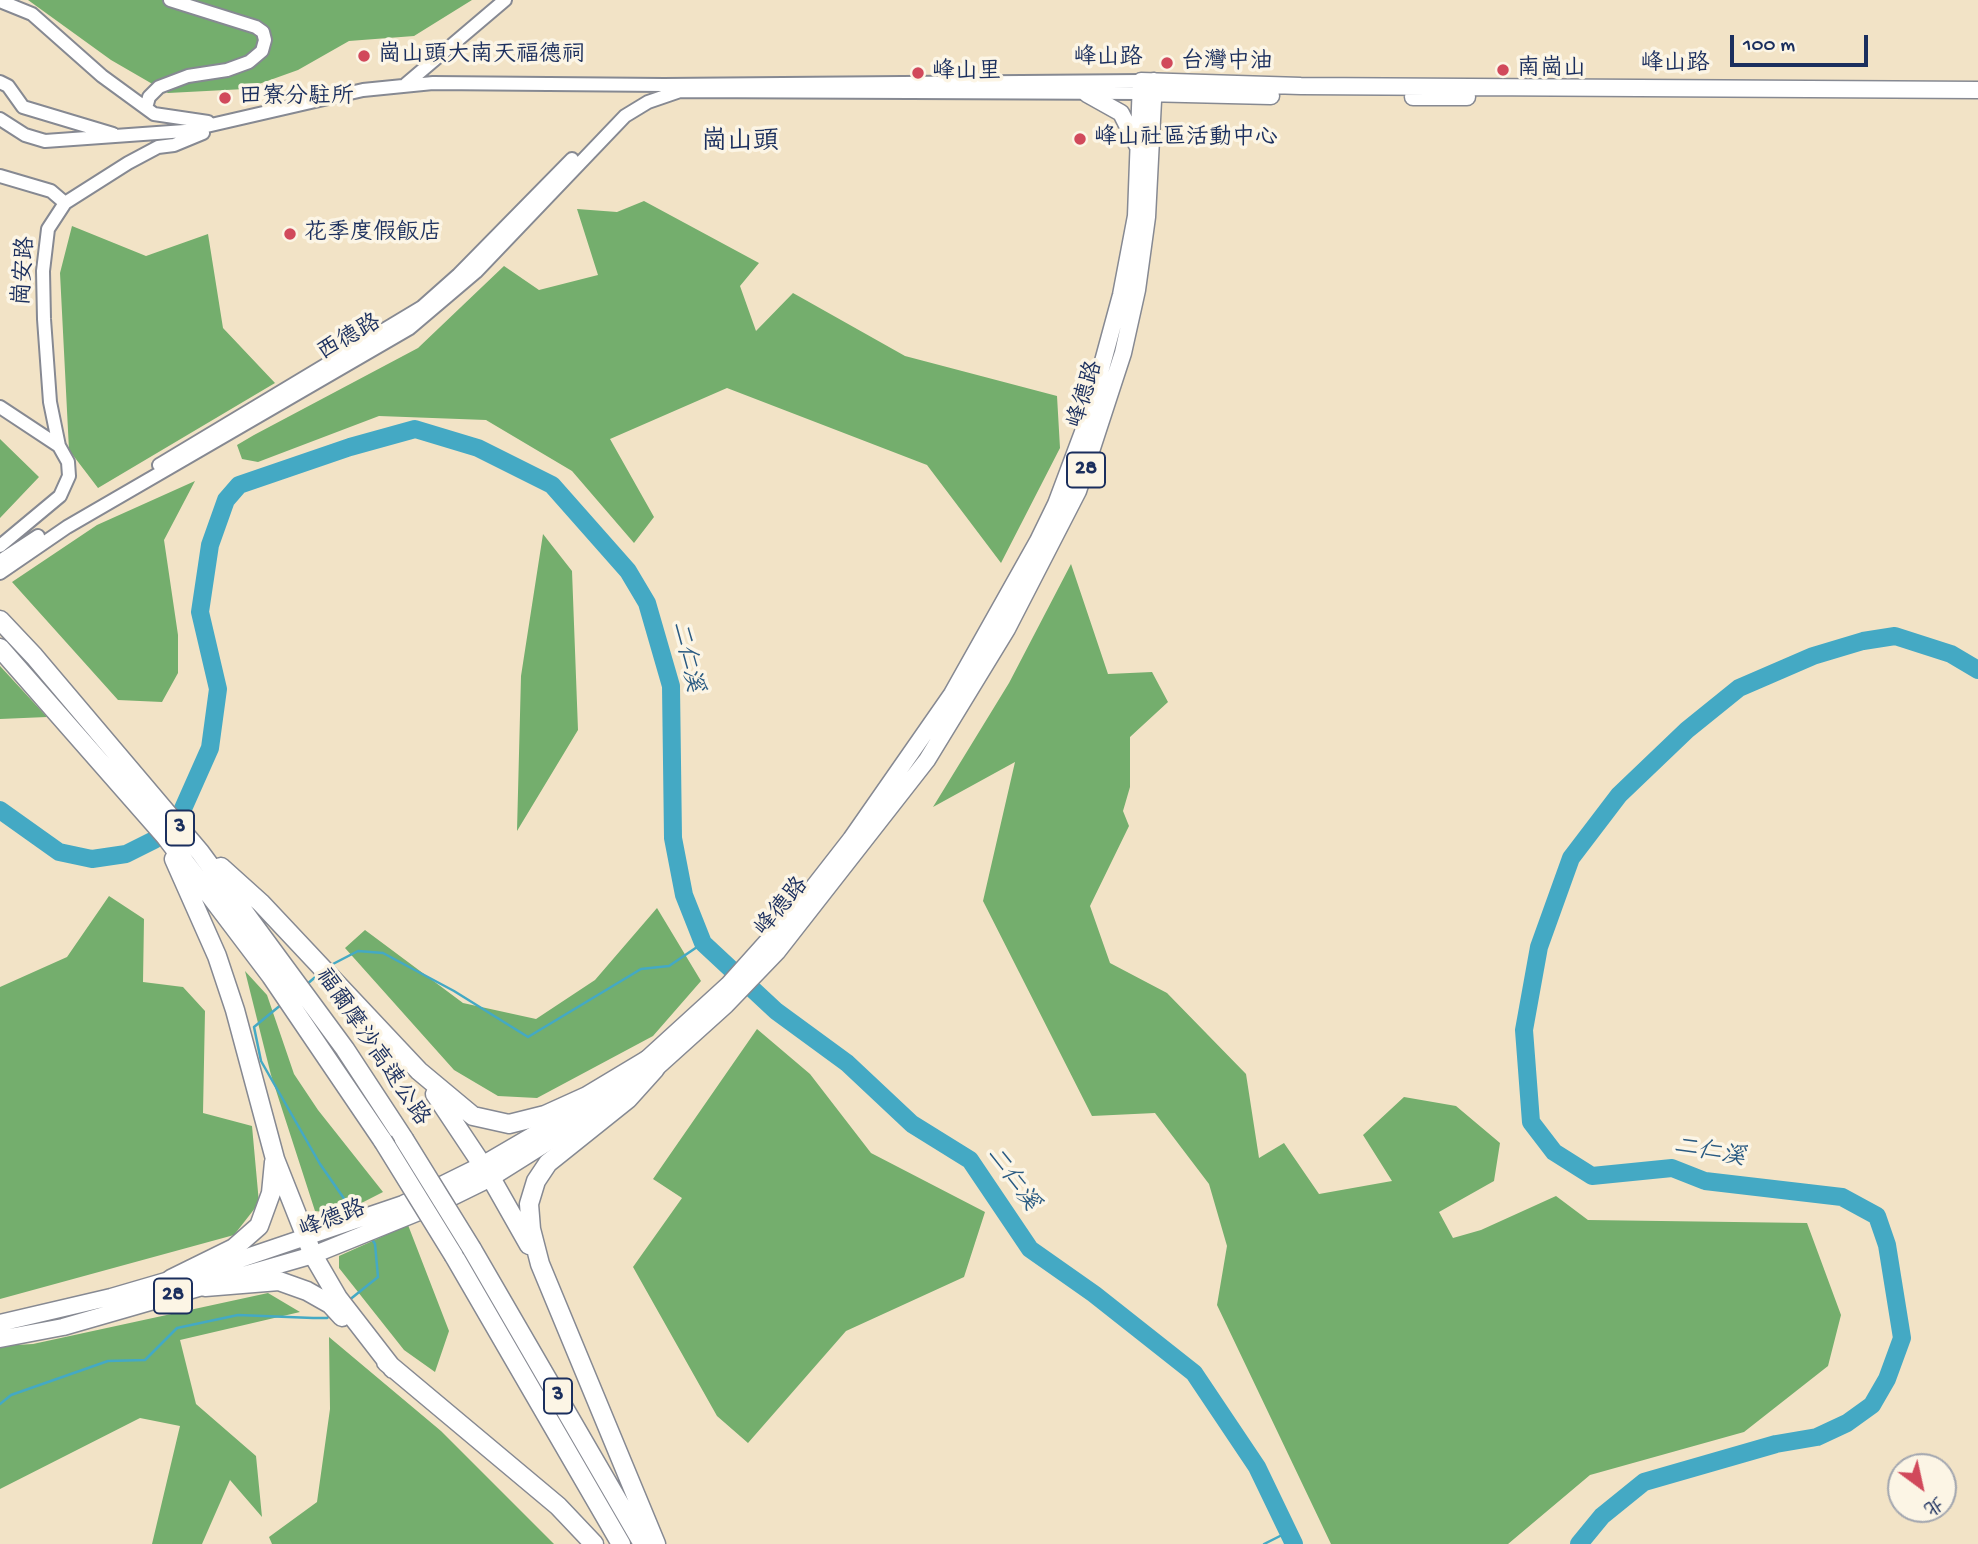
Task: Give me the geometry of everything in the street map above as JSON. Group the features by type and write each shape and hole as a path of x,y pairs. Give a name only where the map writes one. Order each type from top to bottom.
{"highway":[{"name":"福爾摩沙高速公路","path":"0,620 34,656 200,852 345,1049 472,1249 643,1544"},
{"name":"福爾摩沙高速公路","path":"0,648 165,836 328,1058 454,1256 621,1544"},
{"path":"165,836 217,956 235,1010 275,1159 310,1247 338,1298 393,1368"},
{"path":"200,852 229,873 261,903 419,1071 473,1116 509,1124 566,1107 655,1061"},
{"path":"540,1264 531,1229 529,1204 541,1171 564,1149 628,1099 655,1061"},
{"path":"419,1071 487,1171 540,1264 656,1544"},
{"path":"171,1279 234,1248 259,1226 271,1193 275,1159"},
{"path":"205,1287 279,1281 330,1304 393,1368 558,1506 594,1544"}],"main road":[{"name":"峰山路","path":"1147,87 1978,90"},
{"name":"峰山路","path":"1147,87 1190,95 1978,99"},
{"name":"峰德路","path":"0,1339 63,1327 205,1287 407,1210 487,1171 569,1129 726,1005 777,952 921,755 1056,504 1099,383 1122,289 1136,216 1144,147 1147,87"},
{"path":"1087,94 1121,113 1144,147"},
{"path":"1144,147 1161,113 1169,104 1190,95"},
{"name":"峰德路","path":"0,1323 310,1247"}],"street":[{"path":"146,108 149,97 159,87 188,76 227,70 249,62 262,51 265,40 263,32 256,27 170,0"},
{"path":"406,84 505,0"},
{"name":"崗安路","path":"0,1 32,15 102,76 154,114 177,120 229,121"},
{"path":"0,82 9,86 23,107 120,136"},
{"name":"崗安路","path":"0,119 25,135 45,141 185,131 363,90 406,84"},
{"name":"峰山路","path":"406,84 1147,87"},
{"path":"664,85 680,92"},
{"name":"西德路","path":"407,323 458,275 620,109 664,85"},
{"name":"峰山路","path":"680,92 1087,94 1147,87"},
{"name":"西德路","path":"0,561 407,323 476,272 625,116 648,102 680,92"},
{"name":"崗安路","path":"0,546 60,496 66,486 68,462 59,446 49,388 43,271 48,229 65,203 158,147 174,145 229,121"},
{"path":"0,176 51,191 65,203"},
{"path":"0,407 59,446"},
{"name":"西德路","path":"0,573 116,495"}],"green space":[{"path":"28,0 472,0 414,36 349,41 298,70 245,89 168,93 111,60"},
{"path":"644,201 759,263 740,286 756,331 793,293 905,356 1057,396 1060,448 1001,563 927,465 727,388 610,439 654,517 634,543 572,471 486,420 379,416 258,462 242,459 237,445 418,348 504,266 539,290 598,275 577,209 617,212"},
{"path":"72,226 146,256 208,234 223,328 275,383 98,488 69,450 60,273"},
{"path":"0,439 39,477 0,518"},
{"path":"195,481 164,540 178,635 178,673 162,702 118,700 12,582 97,525"},
{"path":"543,534 572,571 578,730 517,831 521,676"},
{"path":"1071,564 1108,674 1152,672 1168,702 1130,737 1130,787 1123,811 1129,826 1090,906 1110,963 1167,993 1246,1074 1259,1158 1284,1143 1319,1194 1392,1181 1363,1135 1404,1097 1456,1106 1500,1143 1494,1181 1439,1212 1453,1238 1481,1230 1556,1196 1588,1220 1807,1223 1841,1315 1828,1366 1744,1432 1590,1475 1508,1544 1331,1544 1217,1305 1227,1246 1209,1184 1155,1113 1092,1116 983,901 1015,762 933,807 1009,683"},
{"path":"0,666 47,717 0,719"},
{"path":"109,896 144,919 143,982 183,987 205,1011 203,1113 252,1126 259,1203 234,1235 0,1299 0,987 67,957"},
{"path":"657,908 701,981 653,1036 537,1098 498,1096 454,1070 345,948 365,930 463,1003 536,1019 595,980"},
{"path":"245,971 267,995 294,1074 318,1110 383,1192 340,1214 315,1211 271,1075"},
{"path":"757,1029 810,1074 871,1153 985,1212 964,1277 846,1331 748,1443 717,1416 633,1267 682,1198 653,1179"},
{"path":"408,1225 449,1331 435,1372 404,1350 339,1268 339,1256"},
{"path":"268,1293 300,1312 180,1340 196,1404 256,1456 262,1517 230,1480 202,1544 152,1544 180,1426 140,1418 0,1489 0,1346 33,1344"},
{"path":"329,1337 441,1431 554,1544 272,1544 269,1537 317,1502 330,1409"}],"waterway":[{"name":"二仁溪","path":"0,810 59,852 92,859 126,854 154,840 182,811 210,748 218,689 200,612 210,545 226,500 239,485 350,447 415,429 478,448 552,485 628,571 647,603 671,686 673,838 684,895 703,943 776,1011 847,1063 912,1124 970,1160 1030,1249 1094,1294 1194,1373 1257,1467 1294,1544"},
{"name":"二仁溪","path":"1579,1544 1602,1516 1644,1482 1776,1444 1817,1437 1847,1423 1872,1405 1887,1379 1902,1338 1887,1245 1877,1216 1842,1197 1705,1181 1672,1168 1592,1176 1554,1152 1531,1122 1524,1030 1539,947 1571,858 1619,795 1687,730 1739,688 1813,656 1863,641 1895,636 1951,654 1978,670"},
{"path":"331,965 358,951 383,953 454,991 528,1037 641,969 669,966 703,943"},
{"path":"306,985 320,973"},
{"path":"282,1004 254,1027 261,1061 320,1164 354,1213"},
{"path":"348,1301 378,1277 375,1244 372,1239"},
{"path":"0,1404 11,1395 108,1361 145,1360 177,1328 238,1315 327,1318 332,1314"},
{"path":"1264,1544 1288,1532"}],"place":[{"name":"崗山頭大南天福德祠","path":"364,56"},
{"name":"台灣中油","path":"1167,63"},
{"name":"南崗山","path":"1503,70"},
{"name":"峰山里","path":"918,73"},
{"name":"田寮分駐所","path":"225,98"},
{"name":"峰山社區活動中心","path":"1080,139"},
{"name":"花季度假飯店","path":"290,234"}],"district":[{"name":"崗山頭","path":"740,144"}]}
